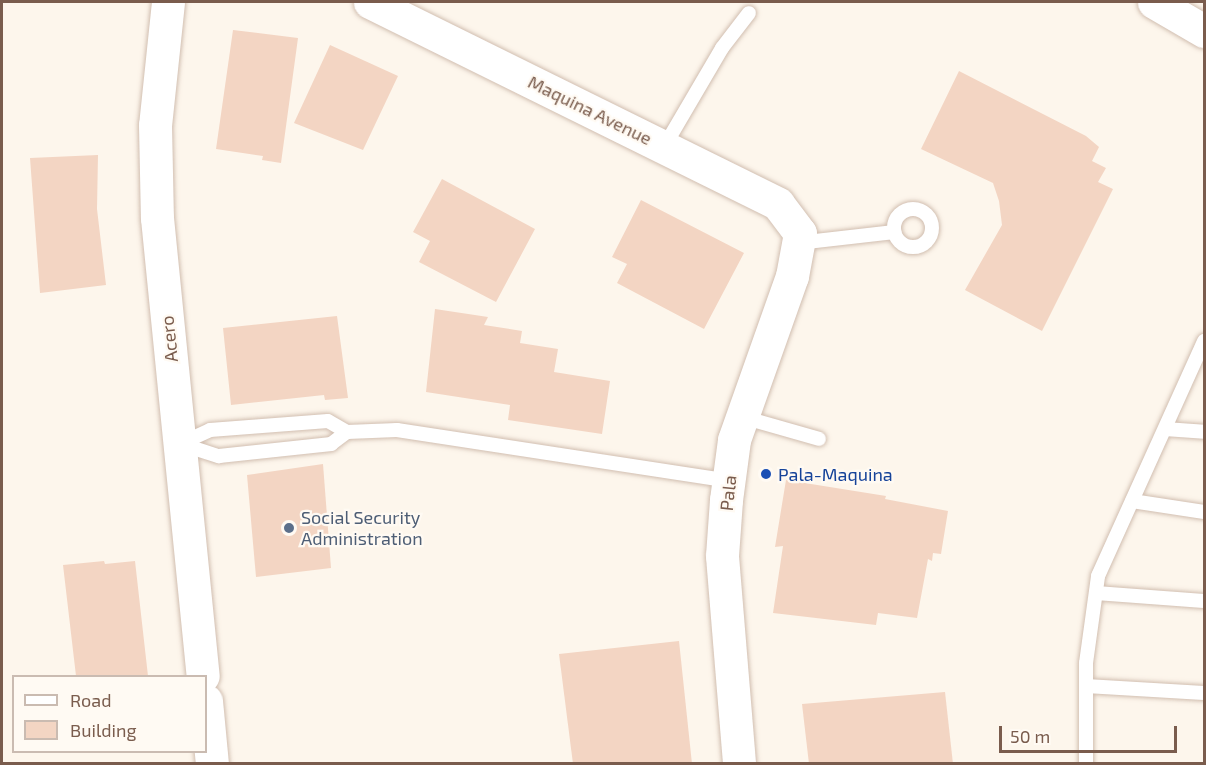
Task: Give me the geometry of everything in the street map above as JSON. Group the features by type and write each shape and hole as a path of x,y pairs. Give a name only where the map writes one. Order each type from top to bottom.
{"street":[{"name":"Acero","path":"168,2 155,125 157,218 203,675"},
{"name":"Maquina Avenue","path":"370,2 778,204 799,238"},
{"path":"1154,2 1204,31"},
{"name":"Pala","path":"739,764 722,556 729,481 742,417 792,276 799,238"},
{"path":"207,712 212,764"}],"lane":[{"path":"664,147 722,48 749,13"},
{"path":"799,238 894,232"},
{"path":"1086,764 1086,686 1098,576 1203,347"},
{"path":"742,417 819,439"},
{"path":"180,444 210,430 328,420 346,432 397,430 729,481"},
{"path":"1165,429 1204,432"},
{"path":"180,444 219,456 331,444 346,432"},
{"path":"1132,501 1204,512"},
{"path":"1095,593 1204,601"},
{"path":"1086,686 1204,693"}],"building":[{"path":"233,30 298,38 281,163 262,160 263,156 216,149"},
{"path":"330,45 398,76 363,150 294,123"},
{"path":"959,71 1086,136 1099,147 1092,161 1106,168 1098,182 1113,189 1042,331 965,290 1002,225 999,201 993,183 921,149"},
{"path":"98,155 97,209 106,285 40,293 30,158"},
{"path":"442,179 535,229 496,302 419,262 430,241 413,232"},
{"path":"641,200 744,253 704,329 617,283 627,264 612,257"},
{"path":"435,309 488,317 484,325 522,331 520,343 558,349 554,372 610,381 602,434 508,420 510,405 426,392"},
{"path":"337,316 348,398 325,400 324,395 231,405 223,328"},
{"name":"Social Security Administration","path":"323,464 331,568 256,577 247,475"},
{"path":"786,480 886,496 885,499 948,511 941,554 933,553 932,561 928,559 917,618 878,613 876,625 773,613 783,546 775,547"},
{"path":"135,561 148,675 76,675 63,565"},
{"path":"679,641 692,764 573,764 559,654"},
{"path":"945,692 953,764 809,764 802,704"}],"place":[{"name":"Pala-Maquina","path":"766,474"},
{"name":"Social Security Administration","path":"289,528"}]}
